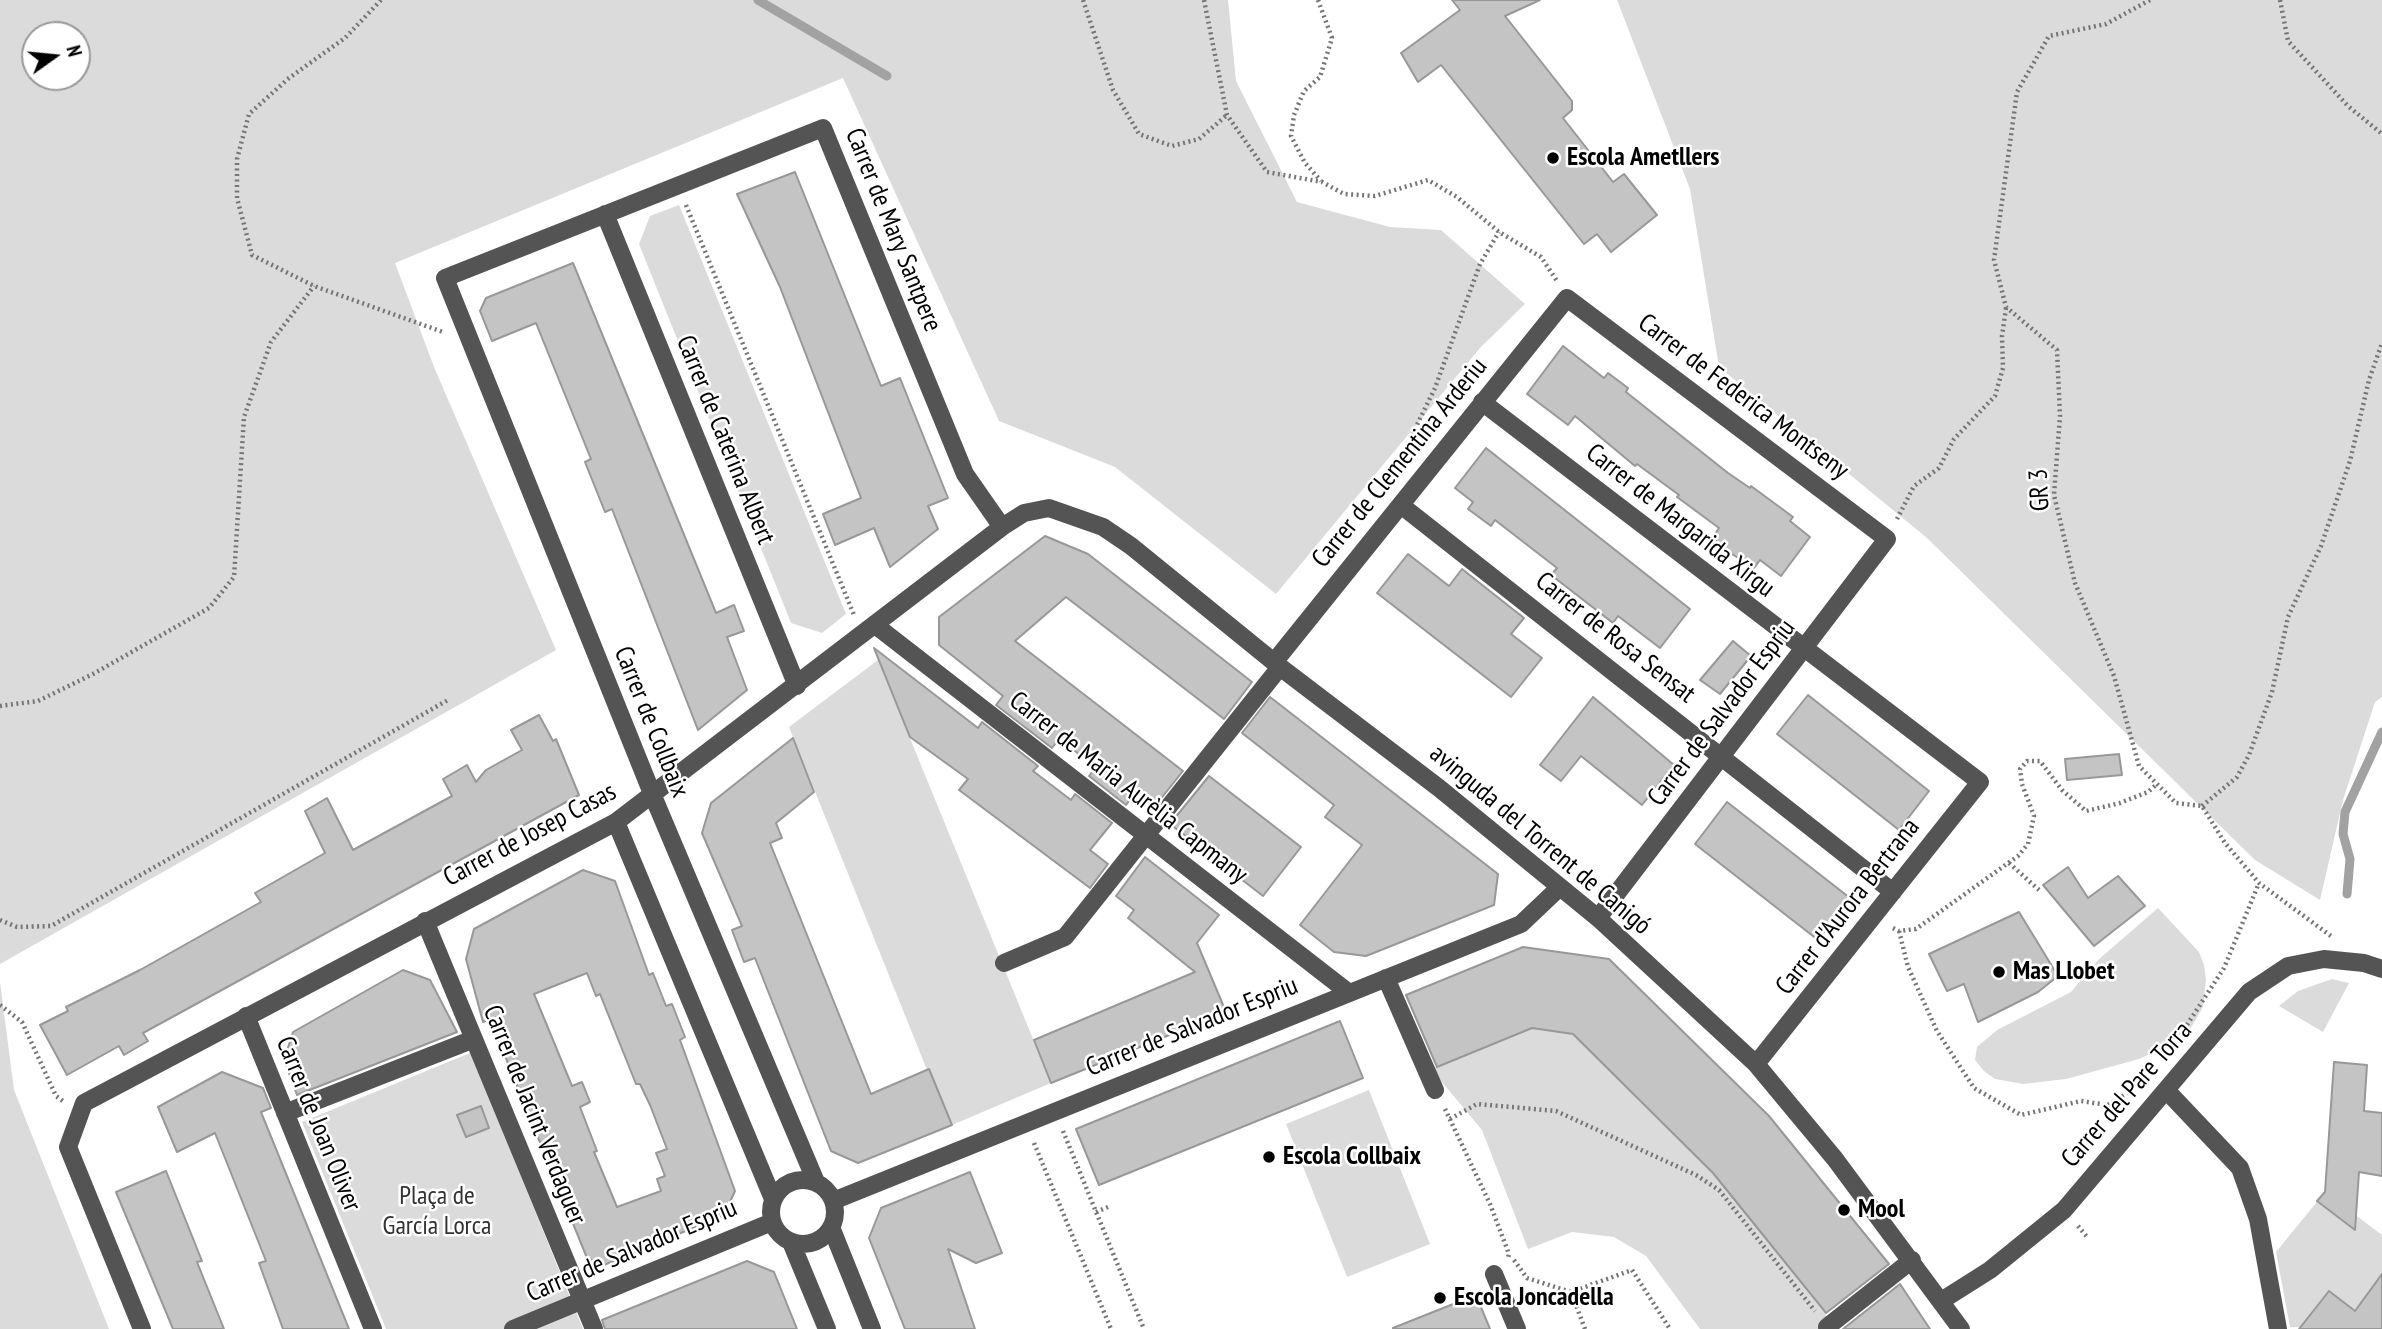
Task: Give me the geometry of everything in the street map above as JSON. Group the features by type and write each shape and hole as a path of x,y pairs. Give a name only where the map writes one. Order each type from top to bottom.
{"street":[{"name":"Carrer de Mary Santpere","path":"444,278 823,128 965,474 1002,527"},
{"name":"Carrer de Caterina Albert","path":"605,214 797,686"},
{"name":"Carrer de Collbaix","path":"444,278 653,796 816,1182"},
{"name":"Carrer de Clementina Arderiu","path":"1004,963 1065,937 1482,402 1567,298"},
{"name":"Carrer de Federica Montseny","path":"1567,298 1887,539"},
{"name":"Carrer de Margarida Xirgu","path":"1482,402 1980,782"},
{"name":"Carrer de Rosa Sensat","path":"1402,506 1893,892"},
{"name":"avinguda del Torrent de Canigó","path":"1002,527 1024,513 1049,508 1103,527 1131,546 1439,788 1598,918 1756,1064 1835,1159 1961,1329"},
{"name":"Carrer de Josep Casas","path":"142,1329 68,1147 84,1103 616,821 653,796 1002,527"},
{"name":"Carrer de Salvador Espriu","path":"1598,918 1887,539"},
{"name":"Carrer de Maria Aurèlia Capmany","path":"869,630 1147,835 1348,992"},
{"name":"Carrer d'Aurora Bertrana","path":"1756,1064 1980,782"},
{"path":"616,821 773,1199 772,1222 779,1234 791,1242 814,1243 824,1237 835,1219 833,1201 826,1190 816,1182 791,1182 773,1199"},
{"name":"Carrer de Salvador Espriu","path":"833,1201 1348,992 1521,925 1560,887"},
{"name":"Carrer de Jacint Verdaguer","path":"425,921 594,1329"},
{"name":"Carrer del Pare Torra","path":"1941,1301 1990,1270 2064,1210 2249,992 2288,965 2323,959 2364,962 2382,969"},
{"path":"1386,978 1435,1090"},
{"name":"Carrer de Joan Oliver","path":"246,1016 373,1329"},
{"path":"285,1113 474,1039"},
{"path":"2167,1091 2240,1168 2258,1219 2278,1329"},
{"name":"Carrer de Salvador Espriu","path":"513,1329 772,1222"},
{"path":"831,1227 872,1329"},
{"path":"791,1242 827,1329"},
{"path":"1827,1327 1912,1260"},
{"path":"1494,1274 1517,1329"}],"path":[{"path":"381,0 345,38 289,78 249,114 237,159 237,198 252,255 314,286 392,312 440,334 463,324"},
{"path":"1083,0 1113,90 1139,134 1171,146 1199,139 1227,115"},
{"path":"1204,0 1227,115 1267,172 1322,182 1344,194 1376,197 1428,180 1457,197 1499,232 1541,257 1567,298"},
{"path":"1318,0 1332,38 1320,77 1304,91 1294,115 1291,136 1305,163 1322,182"},
{"path":"1887,539 1914,486 1939,468 1954,439 1978,417 1995,396 2003,368 2001,336 2006,307 1994,260 2017,92 2049,36 2106,24 2150,0"},
{"path":"2280,0 2288,41 2348,106 2382,134"},
{"path":"678,184 869,630"},
{"path":"1402,506 1385,491 1435,388 1480,264 1499,232"},
{"path":"0,706 38,701 93,674 209,608 234,577 244,417 271,342 314,286"},
{"name":"GR 3","path":"2006,307 2057,350 2060,416 2054,495 2076,583 2114,676 2139,766 2176,803 2202,806"},
{"path":"2332,937 2259,883 2225,843 2202,806 2237,777 2249,755 2272,692 2288,617 2320,546 2350,461 2366,393 2382,344"},
{"path":"0,920 17,927 51,926 448,700"},
{"path":"1874,916 1899,931 1916,929 2009,863 2023,850 2032,833 2034,816 2022,784 2020,769 2027,761 2040,761 2062,790 2086,811 2120,803 2148,792 2157,784"},
{"path":"2009,863 2039,890"},
{"path":"2174,1045 2224,968 2259,883"},
{"path":"1899,931 1908,967 1937,1031 1974,1088 2021,1115 2081,1101 2108,1105 2133,1131"},
{"path":"0,1005 22,1022 56,1096 80,1114"},
{"path":"2108,1105 2141,1085"},
{"path":"1435,1090 1490,1204 1509,1254 1527,1278 1571,1292 1632,1270 1670,1329"},
{"path":"1450,1119 1477,1104 1556,1111 1696,1175 1719,1189 1827,1327"},
{"path":"1055,1111 1144,1329"},
{"path":"1026,1123 1111,1329"},
{"path":"1096,1212 1108,1207"},
{"path":"1494,1274 1505,1265 1509,1254"},
{"path":"1571,1292 1585,1329"}],"green space":[{"path":"0,0 1228,0 1236,81 1297,202 1390,227 1441,230 1525,304 1480,348 1276,594 1115,467 999,421 843,78 395,263 434,367 556,650 0,964"},
{"path":"1617,0 2382,0 2382,697 2375,702 2343,800 2320,900 2255,860 1927,538 1719,367 1690,189"},
{"path":"679,205 846,614 822,633 791,623 639,244 650,216"},
{"path":"878,660 1051,1083 952,1125 927,1070 789,727"},
{"path":"2158,908 2199,952 2204,965 2206,979 2203,1007 2189,1031 2165,1047 2139,1059 2066,1079 2023,1084 1995,1079 1984,1071 1975,1060 1977,1047 1997,1030 2071,992 2098,960"},
{"path":"2332,979 2349,983 2323,1032 2279,1006 2298,991"},
{"path":"0,982 14,1090 109,1329 0,1329"},
{"path":"1532,1028 1573,1034 1713,1173 1837,1329 1700,1329 1646,1256 1614,1237 1572,1232 1528,1249 1482,1130 1431,1069"},
{"name":"Plaça de García Lorca","path":"470,1053 583,1329 386,1329 302,1122"},
{"path":"1369,1090 1430,1244 1347,1277 1286,1124"},
{"path":"2325,1192 2382,1235 2382,1329 2290,1327 2276,1252"}],"building":[{"path":"1452,0 1540,0 1505,16 1572,101 1572,110 1563,118 1613,182 1624,174 1657,215 1611,252 1597,234 1584,244 1441,65 1418,82 1401,53 1460,10"},
{"path":"795,172 881,386 900,378 948,498 928,506 938,529 890,567 874,528 835,545 823,514 861,498 780,287 737,194"},
{"path":"573,263 716,613 734,605 744,631 727,637 747,690 698,730 612,509 605,512 585,462 591,459 536,323 492,341 480,311 486,298"},
{"path":"1563,346 1604,378 1608,373 1628,388 1626,392 1728,473 1750,488 1751,486 1793,517 1790,521 1810,537 1781,576 1760,560 1754,568 1732,554 1712,538 1719,528 1677,497 1679,495 1637,464 1635,466 1575,416 1568,425 1527,394"},
{"path":"1486,448 1690,609 1660,648 1618,616 1613,623 1551,575 1557,568 1495,520 1491,526 1468,509 1473,502 1455,488"},
{"path":"1045,536 1088,554 1252,682 1224,719 1066,597 1015,641 1183,771 1152,810 1133,796 1126,805 1089,776 1096,767 1059,739 1052,748 996,705 1003,696 939,645 939,617"},
{"path":"1408,554 1449,586 1462,569 1524,618 1511,634 1542,658 1511,697 1377,593"},
{"path":"1733,641 1751,656 1720,694 1700,680"},
{"path":"874,648 978,728 982,722 1038,766 1033,771 1071,800 1075,794 1112,823 1090,850 1108,864 1090,888 959,790 968,779 910,737"},
{"path":"1808,695 1929,791 1899,830 1777,734"},
{"path":"1270,697 1498,874 1494,905 1366,956 1334,952 1300,925 1362,845 1325,817 1334,805 1242,733"},
{"path":"1593,697 1674,765 1642,805 1581,756 1561,781 1540,765"},
{"path":"539,715 553,741 556,739 579,795 143,1033 148,1041 124,1055 119,1046 67,1075 40,1025 68,1011 66,1007 140,970 261,902 255,893 325,853 305,811 327,798 353,850 452,796 443,779 467,765 476,782 486,770 522,750 511,730"},
{"path":"793,738 814,792 776,823 782,838 770,843 871,1094 929,1069 952,1125 858,1163 831,1151 755,958 744,962 732,930 742,926 702,833 711,803"},
{"path":"2119,754 2122,775 2067,780 2065,759"},
{"path":"1209,776 1301,847 1263,896 1170,824"},
{"path":"1727,802 1850,898 1818,940 1695,844"},
{"path":"1145,857 1219,915 1197,943 1226,1012 1051,1083 1034,1040 1195,972 1128,918 1134,910 1116,896"},
{"path":"2068,867 2088,898 2118,876 2145,906 2094,946 2043,885"},
{"path":"583,870 615,881 649,975 653,973 666,1006 672,1004 685,1037 680,1040 735,1191 724,1215 604,1265 587,1258 490,1019 483,1022 466,959 474,929","holes":["587,973 596,996 600,994 636,1084 640,1084 667,1149 656,1153 665,1176 657,1179 661,1191 617,1207 594,1152 597,1151 580,1107 590,1102 582,1082 572,1086 534,994"]},
{"name":"Mas Llobet","path":"2019,912 2058,976 2038,992 1978,1022 1964,984 1947,991 1929,954"},
{"path":"1523,947 1609,959 1769,1116 1889,1264 1826,1313 1713,1173 1573,1034 1532,1028 1437,1067 1406,995"},
{"path":"403,970 430,980 457,1032 297,1095 284,1060 293,1032"},
{"path":"1340,1021 1363,1078 1099,1185 1076,1129"},
{"path":"2334,1062 2367,1065 2364,1111 2382,1113 2382,1176 2359,1172 2355,1230 2317,1201 2325,1192"},
{"path":"222,1072 263,1088 271,1108 261,1112 349,1329 283,1329 259,1263 266,1261 215,1133 177,1152 158,1107"},
{"path":"481,1106 489,1128 466,1137 457,1115"},
{"path":"166,1171 202,1261 197,1262 224,1329 173,1329 116,1192"},
{"path":"970,1172 1002,1253 976,1263 948,1249 975,1329 905,1329 869,1238 881,1208"},
{"path":"747,1261 774,1272 797,1329 605,1329 602,1320"},
{"path":"2382,1274 2382,1329 2299,1329 2329,1291 2355,1311"},
{"path":"1900,1284 1930,1329 1843,1329"},
{"path":"1476,1295 1490,1329 1393,1329 1393,1328"}],"waterway":[{"path":"758,0 887,76"},
{"path":"2347,894 2350,859 2343,834 2345,812 2382,732"}],"place":[{"name":"Escola Ametllers","path":"1553,158"},
{"name":"Mas Llobet","path":"1999,972"},
{"name":"Escola Collbaix","path":"1269,1157"},
{"name":"Mool","path":"1844,1210"},
{"name":"Escola Joncadella","path":"1440,1298"}]}
